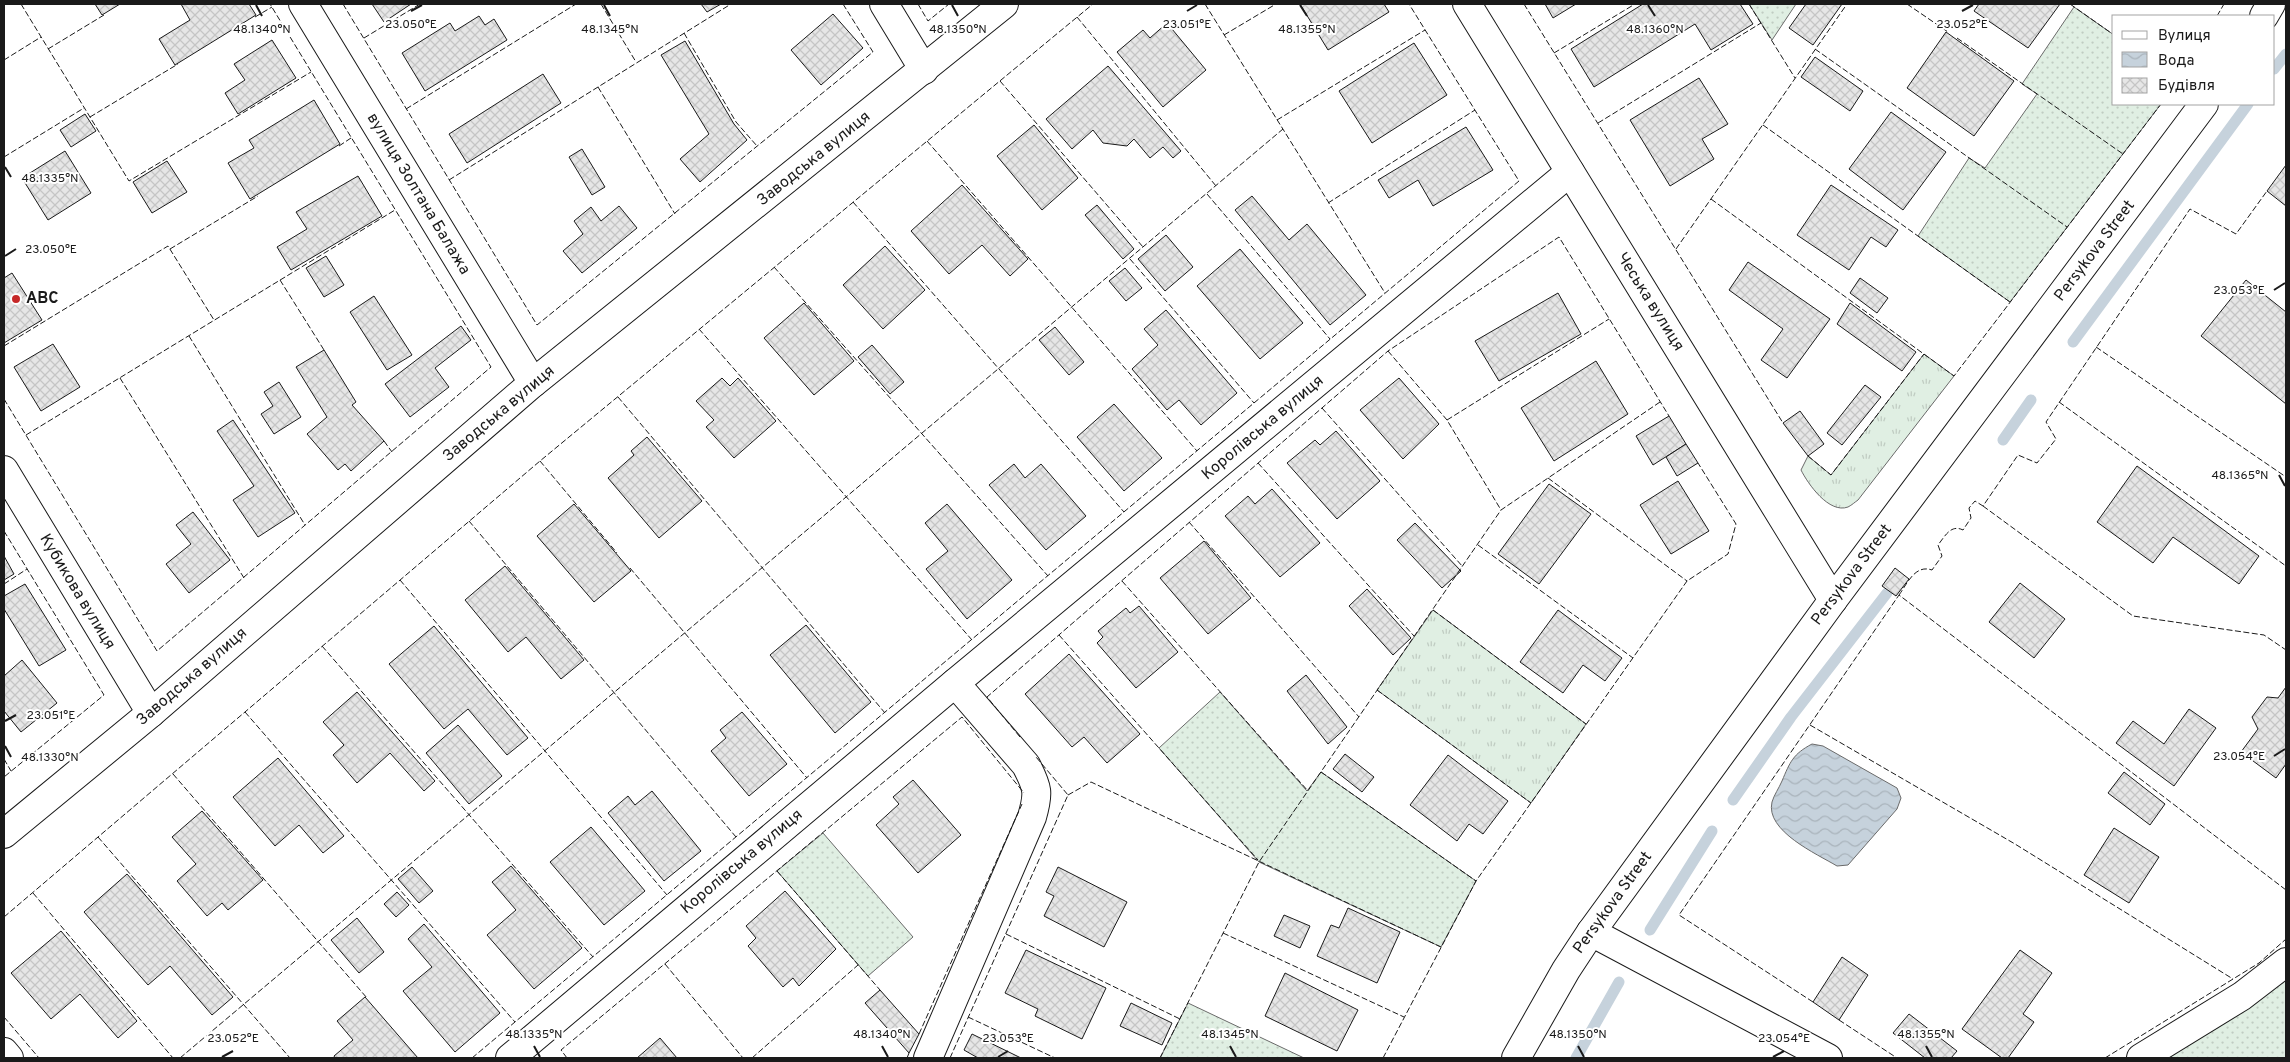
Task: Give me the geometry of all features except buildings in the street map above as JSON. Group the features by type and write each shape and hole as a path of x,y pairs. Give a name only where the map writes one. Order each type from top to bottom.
{"street":[{"name":"вулиця Золтана Балажа","path":"303,4 534,383"},
{"path":"884,4 924,70"},
{"name":"Заводська вулиця","path":"4,834 151,713 534,383 1004,4"},
{"name":"Чеська вулиця","path":"1467,4 1833,600"},
{"path":"2265,15 2271,4"},
{"name":"Persykova Street","path":"1516,1058 1566,970 1591,932 1833,600 2203,105"},
{"name":"Королівська вулиця","path":"527,1053 955,683 1570,172"},
{"name":"Кубикова вулиця","path":"4,470 151,713"},
{"path":"928,1058 1032,817 1038,797 1033,778 1026,765 955,683"},
{"path":"1591,932 1828,1058"},
{"path":"2141,1058 2242,996 2286,962"},
{"path":"4,1052 9,1058"}],"green space":[{"path":"1749,4 1796,4 1772,40"},
{"path":"2074,7 2112,34 2112,105 2160,105 2010,302 1918,236 1969,158 1985,168 2037,94 2022,84"},
{"path":"1924,354 1954,376 1858,500 1848,507 1841,508 1827,502 1814,490 1801,470 1808,456 1831,475"},
{"path":"1433,610 1586,724 1531,803 1377,690"},
{"path":"1220,692 1307,791 1321,772 1476,881 1441,947 1259,862 1159,748"},
{"path":"823,833 913,937 868,976 777,871"},
{"path":"2286,978 2286,1058 2164,1058"},
{"path":"1188,1003 1304,1058 1160,1058"}],"water":[{"path":"1812,744 1823,746 1897,788 1901,798 1897,809 1848,865 1837,866 1794,840 1776,823 1772,813 1773,799 1790,764 1800,751"}],"waterway":[{"path":"2275,68 2286,54"},
{"path":"2073,342 2247,105"},
{"path":"2003,440 2031,400"},
{"path":"1733,800 1791,717 1887,593"},
{"path":"1650,930 1712,831"},
{"path":"1576,1058 1619,982"}],"fence":[{"path":"21,4 129,181 311,72"},
{"path":"4,399 157,651 491,367 270,4"},
{"path":"343,4 537,325 873,52 843,4"},
{"path":"364,38 420,4"},
{"path":"406,109 576,4"},
{"path":"601,4 636,62"},
{"path":"449,180 731,4"},
{"path":"918,4 928,21 949,4"},
{"path":"4,917 540,461 1093,4"},
{"path":"1205,4 1385,293"},
{"path":"1224,35 1276,4"},
{"path":"472,1058 1519,181 1409,4"},
{"path":"1524,4 1783,423"},
{"path":"1554,53 1635,4"},
{"path":"1749,4 1795,78"},
{"path":"1676,249 1847,4"},
{"path":"1907,4 1948,32"},
{"path":"2070,4 2112,34"},
{"path":"2218,15 2224,4"},
{"path":"255,17 272,7"},
{"path":"48,49 104,15"},
{"path":"1077,17 1216,186"},
{"path":"1598,123 1761,23"},
{"path":"1277,120 1425,30"},
{"path":"684,33 736,122 757,146"},
{"path":"4,60 41,37"},
{"path":"1957,38 2123,154"},
{"path":"1815,49 2067,227"},
{"path":"90,117 178,64"},
{"path":"1000,81 1143,247"},
{"path":"598,87 675,214"},
{"path":"1711,199 1954,376 2160,105"},
{"path":"4,157 84,108"},
{"path":"1328,203 1475,110"},
{"path":"1763,125 2010,302"},
{"path":"180,1058 1283,129"},
{"path":"339,146 351,138"},
{"path":"927,141 1197,451"},
{"path":"1899,595 1916,572 1926,569 1932,570 1942,556 1938,545 1943,538 1952,530 1963,530 1971,518 1969,508 1975,501 1983,506 2018,455 2037,463 2056,439 2046,422 2190,209 2236,234 2267,191"},
{"path":"1207,194 1330,339"},
{"path":"170,249 258,196"},
{"path":"853,202 1124,512"},
{"path":"26,435 395,210"},
{"path":"1020,737 987,697 1388,351 1559,237 1669,416"},
{"path":"4,346 168,246 214,320"},
{"path":"1130,259 1254,403"},
{"path":"774,267 1048,576"},
{"path":"280,280 324,350"},
{"path":"1447,420 1609,319"},
{"path":"699,329 972,640"},
{"path":"189,336 305,525"},
{"path":"2096,347 2286,477"},
{"path":"1388,351 1447,420 1501,510"},
{"path":"1808,456 1831,475 1924,354"},
{"path":"120,378 244,578"},
{"path":"618,397 885,713"},
{"path":"1160,1058 1259,862 1501,510 1660,402"},
{"path":"2059,402 2286,566"},
{"path":"1322,408 1463,567"},
{"path":"384,441 392,452"},
{"path":"540,461 617,553"},
{"path":"1258,463 1414,636"},
{"path":"1383,1058 1476,881 1687,581 1728,554 1736,524 1698,463"},
{"path":"1548,478 1687,581"},
{"path":"1983,506 2133,616 2264,635 2286,650"},
{"path":"469,521 736,837"},
{"path":"1189,522 1359,717"},
{"path":"4,531 104,695 4,777"},
{"path":"1478,545 1633,658"},
{"path":"630,568 807,778"},
{"path":"4,584 27,569"},
{"path":"400,580 667,895"},
{"path":"1122,581 1308,791"},
{"path":"1813,1002 1679,915 1899,595 2286,890"},
{"path":"1433,610 1586,724"},
{"path":"1059,635 1258,860"},
{"path":"322,646 593,957"},
{"path":"1377,690 1531,803"},
{"path":"245,712 515,1022"},
{"path":"567,1058 561,1050 962,717 1024,793"},
{"path":"1810,725 2015,844 2233,979"},
{"path":"950,1058 1068,795 1036,757"},
{"path":"4,759 11,771"},
{"path":"1321,772 1476,881"},
{"path":"173,774 367,998"},
{"path":"1068,795 1091,782 1441,947"},
{"path":"919,1034 1022,804"},
{"path":"98,837 290,1058"},
{"path":"777,871 880,990"},
{"path":"33,893 173,1058"},
{"path":"1223,933 1404,1017"},
{"path":"1006,934 1180,1019"},
{"path":"2105,1058 2259,963 2286,939"},
{"path":"665,964 743,1058"},
{"path":"752,1058 858,965"},
{"path":"4,1017 39,1058"},
{"path":"968,1017 1055,1058"},
{"path":"1839,1020 1897,1058"},
{"path":"907,1058 909,1053"}],"place":[{"name":"ABC","path":"16,299"}]}
